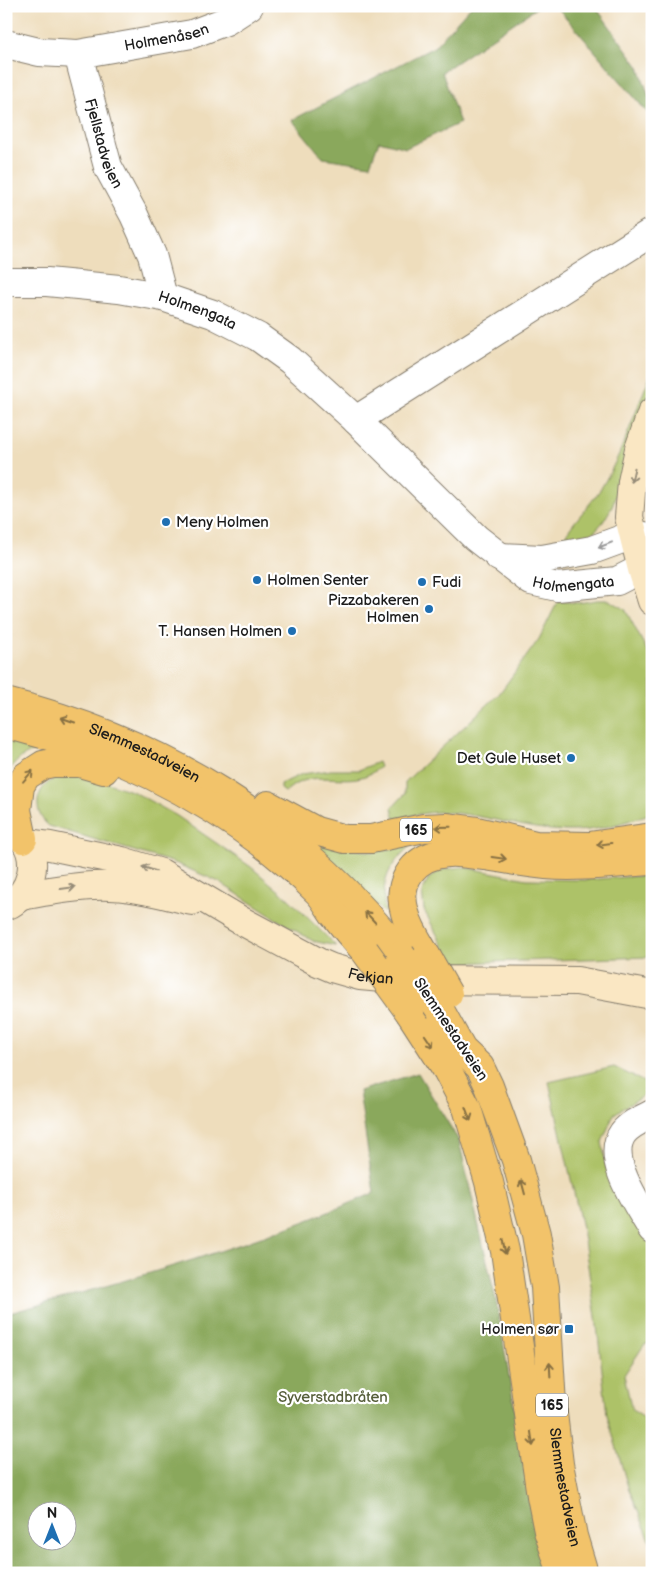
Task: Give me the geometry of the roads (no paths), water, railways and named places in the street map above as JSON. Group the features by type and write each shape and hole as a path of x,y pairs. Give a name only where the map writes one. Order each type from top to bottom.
{"main road":[{"path":"652,412 639,449 632,482 628,518 642,536 652,601"},
{"name":"Slemmestadveien","path":"6,702 38,710 121,740 224,792 292,842 349,893 379,927 414,956 448,1011 462,1050 480,1067 508,1136 539,1251 545,1287 552,1405 559,1464 573,1536 584,1573"},
{"name":"Slemmestadveien","path":"6,724 51,736 92,750 144,772 192,798 259,840 319,893 365,951 440,1058 467,1108 489,1182 505,1251 541,1496 548,1531 562,1573"},
{"name":"165","path":"19,836 17,810 20,786 26,776 42,765 80,762 128,779 158,794 219,830 256,855 309,900 334,914"},
{"name":"165","path":"193,775 247,792 299,823 316,831 345,840 371,840 424,828 446,827 477,831 536,845 589,846 652,837"},
{"path":"13,901 30,880 32,862 19,836"},
{"name":"Fekjan","path":"19,836 50,846 122,861 161,873 318,962 360,976 404,980 577,981 652,995"},
{"name":"165","path":"414,956 408,921 404,911 403,896 405,884 411,869 432,854 464,853 548,865 588,865 652,861"},
{"name":"Fekjan","path":"13,901 71,888 116,886 158,893 222,909"},
{"name":"Fekjan","path":"595,983 652,975"}],"street":[{"name":"Holmenåsen","path":"78,54 192,34 226,21 249,6"},
{"path":"6,44 39,52 78,54"},
{"name":"Fjellstadveien","path":"78,54 108,167 152,255 163,296"},
{"path":"356,420 652,232"},
{"name":"Holmengata","path":"6,282 47,282 118,289 163,296 213,314 258,337 290,360 356,420 476,538 531,581 557,587 617,581 647,566"},
{"name":"Holmengata","path":"499,557 542,560 592,550 642,536"},
{"path":"652,1114 632,1125 622,1134 617,1154 623,1179 652,1229"}],"place":[{"name":"Meny Holmen","path":"166,522"},
{"name":"Holmen Senter","path":"257,580"},
{"name":"Fudi","path":"422,582"},
{"name":"Pizzabakeren Holmen","path":"429,609"},
{"name":"T. Hansen Holmen","path":"292,631"},
{"name":"Det Gule Huset","path":"571,758"},
{"name":"Holmen sør","path":"569,1329"}],"park label":[{"name":"Syverstadbråten","path":"333,1397"}]}
